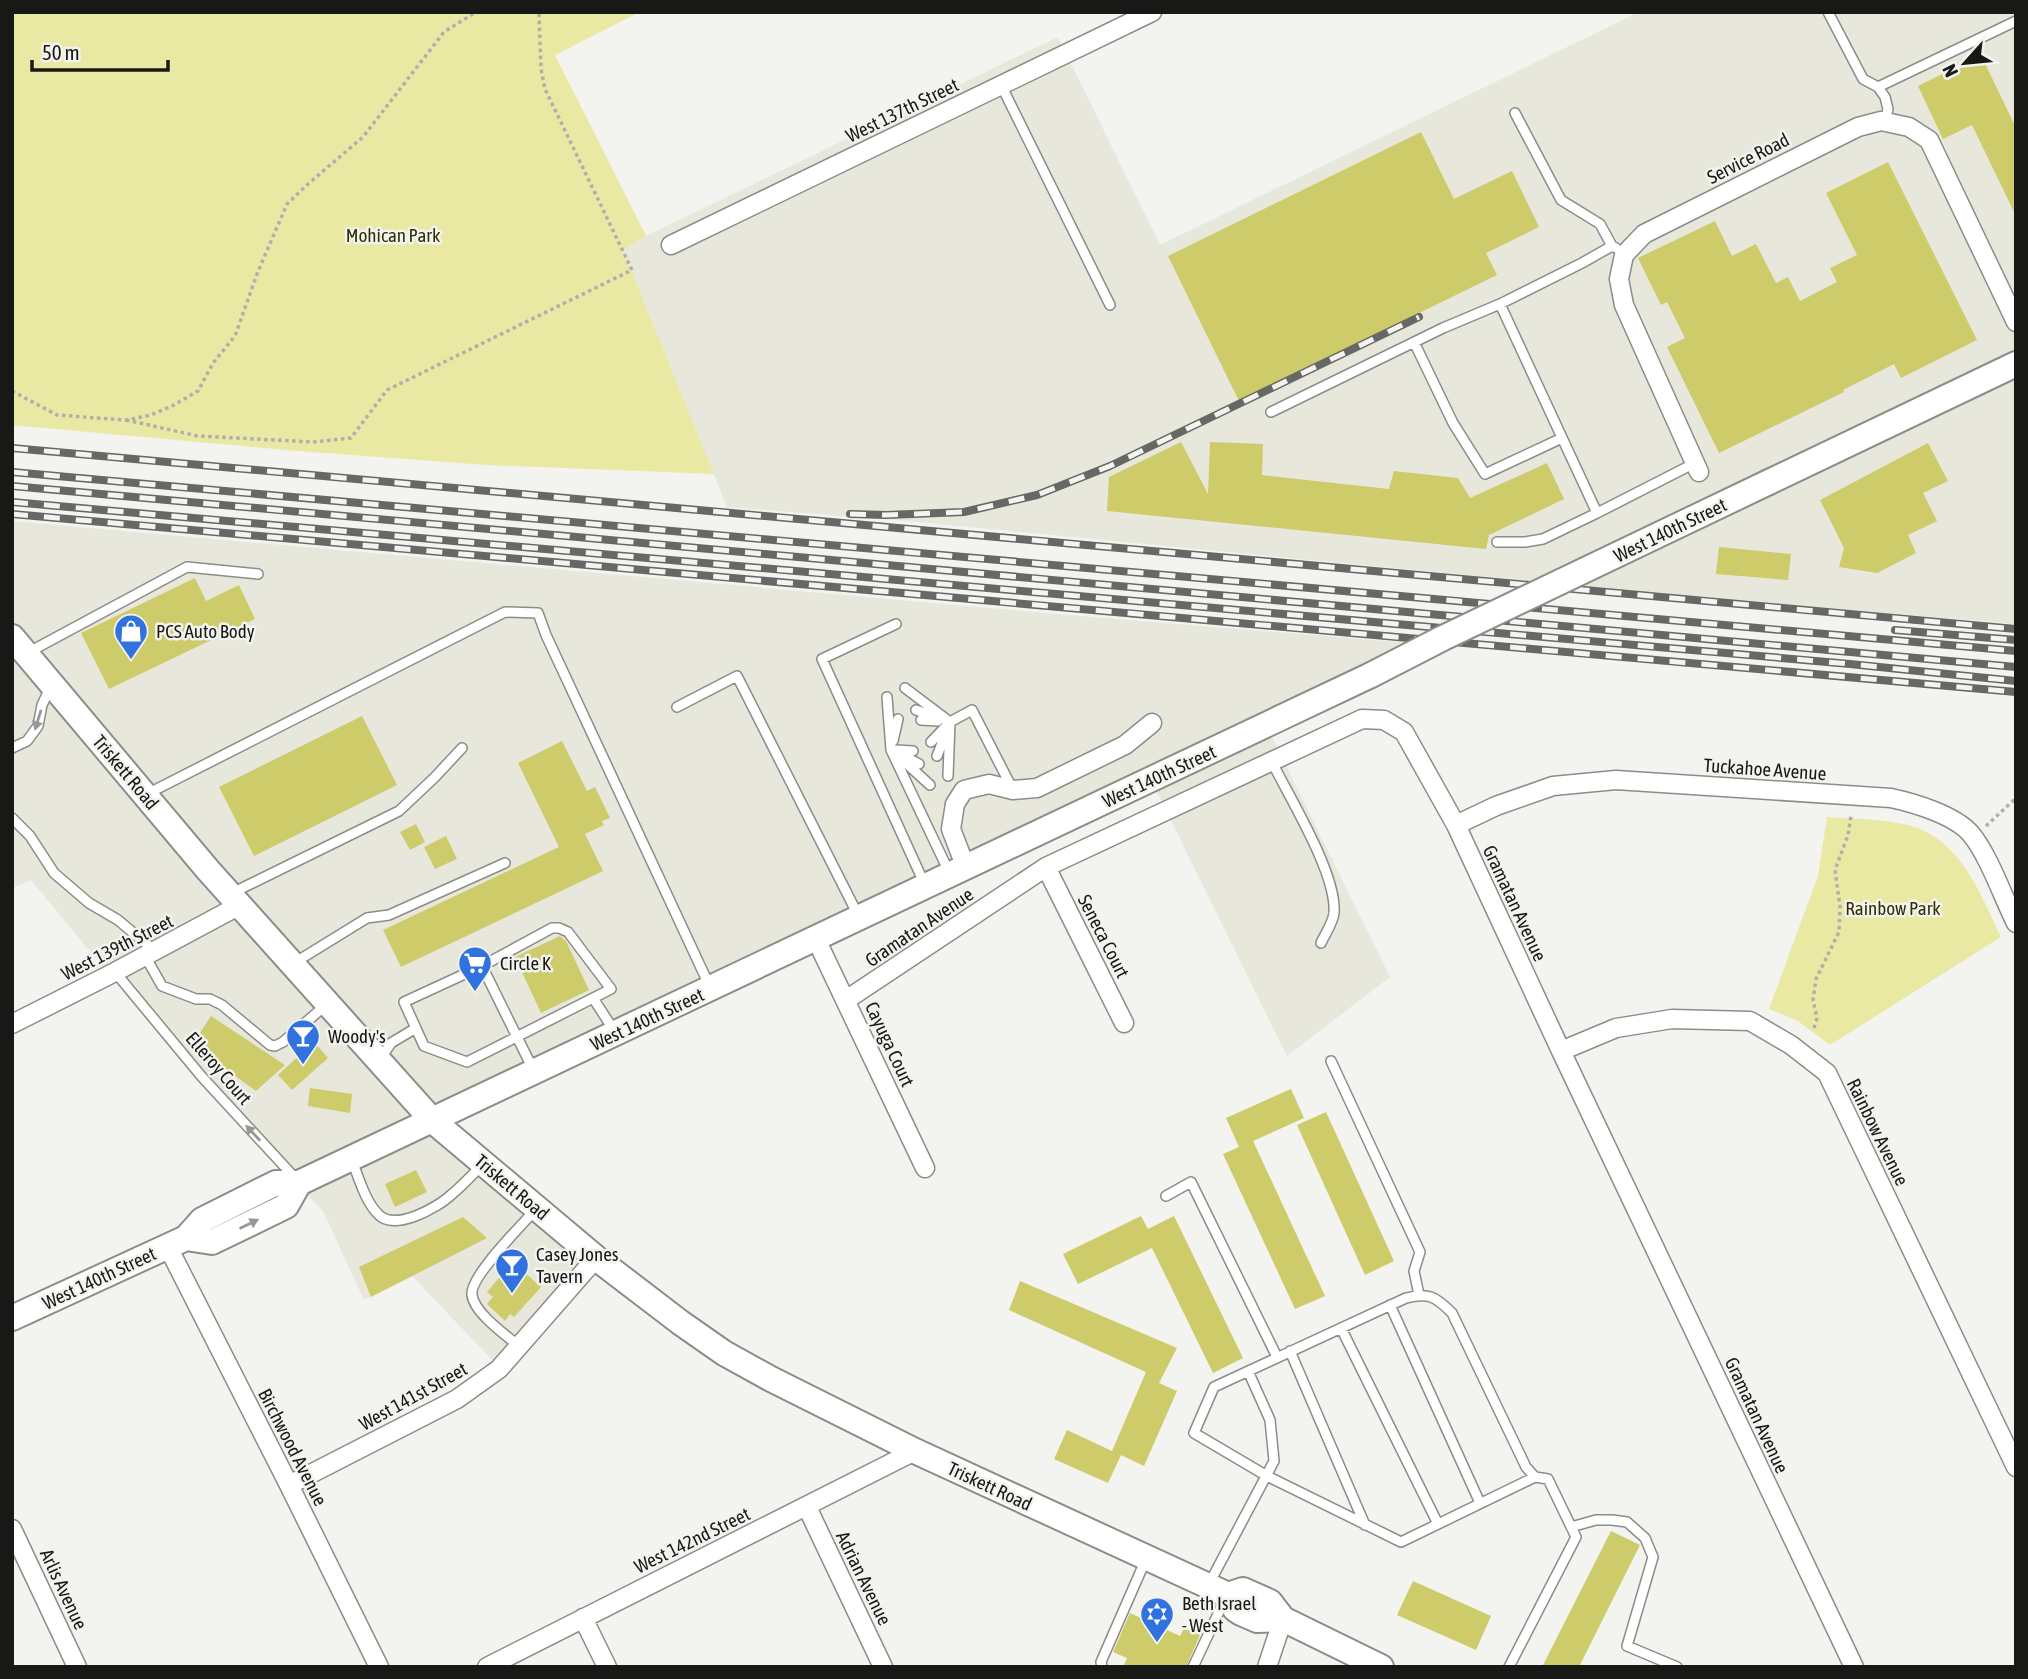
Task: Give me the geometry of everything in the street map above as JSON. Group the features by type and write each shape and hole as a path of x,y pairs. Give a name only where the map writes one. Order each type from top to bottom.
{"main road":[{"name":"West 140th Street","path":"12,1318 177,1242 212,1242 286,1206 299,1183 958,872 2016,364"},
{"name":"Triskett Road","path":"19,645 235,900 433,1121 596,1258 681,1323 724,1353 837,1414 1218,1590 1235,1609 1257,1620 1283,1619 1381,1667"}],"street":[{"name":"West 137th Street","path":"671,245 1152,12"},
{"name":"Service Road","path":"1618,250 1644,234 1858,127 1885,122"},
{"path":"1885,122 1909,127 1929,140 2016,322"},
{"path":"1618,250 1619,279 1624,305 1697,467"},
{"name":"Gramatan Avenue","path":"846,1000 1046,867 1362,719 1384,720 1404,732 1456,825 1560,1051 1854,1667"},
{"path":"958,872 951,829 956,804 964,790 989,784 1013,790 1037,788 1125,745 1152,723"},
{"name":"Tuckahoe Avenue","path":"1456,825 1496,806 1553,786 1616,780 1891,798 1919,804 1959,824 1970,834 1985,858 2016,923"},
{"name":"Seneca Court","path":"1046,867 1124,1023"},
{"name":"West 139th Street","path":"12,1024 150,954 235,900"},
{"name":"Cayuga Court","path":"816,939 925,1168"},
{"name":"Rainbow Avenue","path":"1560,1051 1616,1028 1672,1019 1750,1021 1791,1045 1826,1073 2016,1467"},
{"name":"Birchwood Avenue","path":"177,1242 289,1485 379,1667"},
{"name":"West 141st Street","path":"289,1485 457,1399 499,1369 596,1258"},
{"name":"West 142nd Street","path":"487,1667 915,1451"},
{"name":"Adrian Avenue","path":"807,1507 883,1667"},
{"name":"Arlis Avenue","path":"12,1529 78,1667"},
{"path":"583,1618 607,1667"},
{"path":"1267,1667 1283,1619"}],"lane":[{"path":"1828,12 1863,79 1878,88 1885,97 1888,109 1885,122"},
{"path":"1878,88 2016,21"},
{"path":"1001,85 1110,305"},
{"path":"1271,412 1581,263 1618,250 1600,224 1561,200 1515,113"},
{"path":"1500,304 1597,513"},
{"path":"1414,342 1453,423 1485,474 1562,438"},
{"path":"1497,542 1543,539 1697,467"},
{"path":"19,645 187,567 258,574"},
{"path":"145,795 505,612 538,613 711,989"},
{"path":"897,624 822,659 926,887"},
{"path":"677,707 737,676 859,918"},
{"path":"12,748 27,741 38,726 41,705 52,683"},
{"path":"905,688 950,722"},
{"path":"887,697 891,750 958,872"},
{"path":"911,700 950,722"},
{"path":"891,750 893,709"},
{"path":"916,710 950,722"},
{"path":"931,742 950,722 972,710 1013,790"},
{"path":"891,750 898,719"},
{"path":"921,720 950,722"},
{"path":"937,756 950,722"},
{"path":"946,771 950,722"},
{"path":"891,750 903,729"},
{"path":"235,900 399,811 462,748"},
{"path":"891,750 913,751"},
{"path":"891,750 919,764"},
{"path":"891,750 927,780"},
{"path":"1272,762 1321,859 1334,899 1334,917 1321,943"},
{"path":"12,818 30,836 54,873 89,903 118,920 150,954 162,986 196,999 210,999 222,1004 270,1045 275,1046 328,1003"},
{"path":"293,963 366,918 389,915 505,863"},
{"path":"552,928 568,932 611,989 593,998 467,1062 424,1046 404,1002 482,966 552,928"},
{"path":"482,966 535,1072"},
{"name":"Elleroy Court","path":"116,972 202,1077 299,1183"},
{"path":"593,998 615,1034"},
{"path":"379,1060 391,1043 416,1028"},
{"path":"1331,1060 1420,1252 1414,1271 1419,1294"},
{"path":"351,1159 372,1204 378,1214 387,1221 397,1221 436,1207 484,1163"},
{"path":"1166,1196 1191,1182 1277,1357"},
{"path":"520,1347 496,1327 476,1305 472,1295 477,1277 537,1208"},
{"path":"1509,1667 1576,1537 1548,1479 1535,1477 1401,1542 1266,1476 1195,1433 1214,1387 1390,1305 1419,1294 1428,1295 1439,1300 1452,1313 1526,1466 1535,1477"},
{"path":"1390,1305 1480,1503"},
{"path":"1341,1328 1438,1524"},
{"path":"1290,1351 1365,1525"},
{"path":"1193,1667 1218,1590 1274,1461 1269,1420 1248,1371"},
{"path":"1571,1527 1596,1520 1627,1522 1645,1538 1653,1557 1627,1646 1677,1667"},
{"path":"1102,1667 1101,1662 1146,1557"}],"path":[{"path":"125,420 151,415 198,391 213,363 235,336 257,274 287,204 363,137 444,32 480,12"},
{"path":"12,391 57,415 125,420 198,436 313,442 351,438 387,390 632,270 545,89 541,69 538,13 546,12"},
{"path":"1986,826 2016,798"},
{"path":"1814,1028 1817,1018 1813,1000 1816,979 1839,932 1840,906 1835,870 1848,835 1851,816"}],"shaded area":[{"path":"1639,12 2016,12 2016,624 1621,590 907,521 727,507 623,250 646,236 1058,37 1160,245"},
{"path":"12,521 1446,646 1271,735 1390,977 1287,1056 1148,774 435,1109 587,1259 499,1367 412,1276 364,1300 323,1211 193,1076 31,880 12,888"}],"green space":[{"name":"Mohican Park","path":"12,12 640,12 555,55 646,236 623,250 714,474 487,465 12,425"},
{"name":"Rainbow Park","path":"1827,817 1908,825 1942,842 1955,855 1976,886 2001,937 1830,1045 1798,1021 1769,1009 1818,876"}],"building":[{"path":"1981,55 2016,128 2016,216 1972,125 1943,139 1918,86"},
{"path":"1421,132 1454,199 1512,171 1539,227 1486,253 1497,275 1239,401 1168,256"},
{"path":"1888,162 1977,340 1901,378 1894,364 1843,390 1844,392 1719,453 1667,347 1685,338 1667,302 1661,305 1638,258 1715,221 1732,256 1756,244 1776,283 1788,277 1800,301 1837,282 1830,268 1857,255 1826,193"},
{"path":"1181,442 1208,494 1210,442 1263,444 1262,475 1389,489 1394,471 1458,478 1470,498 1547,463 1564,499 1489,535 1486,549 1107,511 1109,477"},
{"path":"1928,443 1948,481 1923,493 1937,521 1908,535 1916,553 1877,573 1839,567 1844,548 1820,500"},
{"path":"1719,547 1791,554 1788,580 1716,574"},
{"name":"PCS Auto Body","path":"195,578 206,601 239,585 255,619 109,689 81,633"},
{"path":"362,716 397,785 254,856 219,787"},
{"path":"562,741 587,791 595,787 610,818 602,821 604,825 585,834 603,871 401,967 383,930 559,847 518,763"},
{"path":"416,824 425,842 410,850 400,832"},
{"path":"446,836 457,859 435,869 424,847"},
{"path":"560,936 566,941 589,990 541,1013 515,957"},
{"path":"211,1016 285,1065 256,1091 204,1053 208,1047 196,1039"},
{"name":"Woody's","path":"314,1042 328,1058 292,1090 278,1075"},
{"path":"310,1088 352,1094 350,1113 308,1106"},
{"path":"1291,1089 1304,1118 1253,1141 1325,1296 1295,1309 1223,1154 1239,1147 1226,1118"},
{"path":"1326,1112 1394,1261 1365,1275 1297,1125"},
{"path":"416,1170 427,1192 395,1207 385,1184"},
{"path":"1141,1216 1148,1229 1174,1216 1243,1358 1213,1373 1152,1248 1078,1284 1063,1254"},
{"path":"463,1217 487,1238 371,1297 359,1267"},
{"name":"Casey Jones Tavern","path":"510,1265 516,1265 541,1287 514,1317 510,1314 505,1321 487,1304 493,1297 487,1292"},
{"path":"1020,1281 1177,1348 1159,1383 1177,1391 1144,1466 1121,1455 1108,1483 1054,1459 1067,1430 1112,1451 1146,1372 1009,1310"},
{"path":"1611,1531 1640,1545 1579,1667 1542,1667"},
{"path":"1413,1581 1491,1616 1476,1650 1397,1615"},
{"name":"Beth Israel - West","path":"1130,1613 1180,1636 1184,1628 1200,1635 1186,1667 1123,1667 1127,1658 1113,1652"}],"railway":[{"path":"850,514 964,512 1037,495 1110,466 1419,317"},
{"path":"12,448 2016,629"},
{"path":"12,472 2016,651"},
{"path":"12,486 2016,667"},
{"path":"12,502 1850,664 2016,681"},
{"path":"12,514 2016,692"},
{"path":"1895,630 2016,640"}],"place":[{"name":"PCS Auto Body","path":"131,661"},
{"name":"Circle K","path":"475,993"},
{"name":"Woody's","path":"303,1066"},
{"name":"Casey Jones Tavern","path":"512,1295"},
{"name":"Beth Israel - West","path":"1157,1644"}]}
